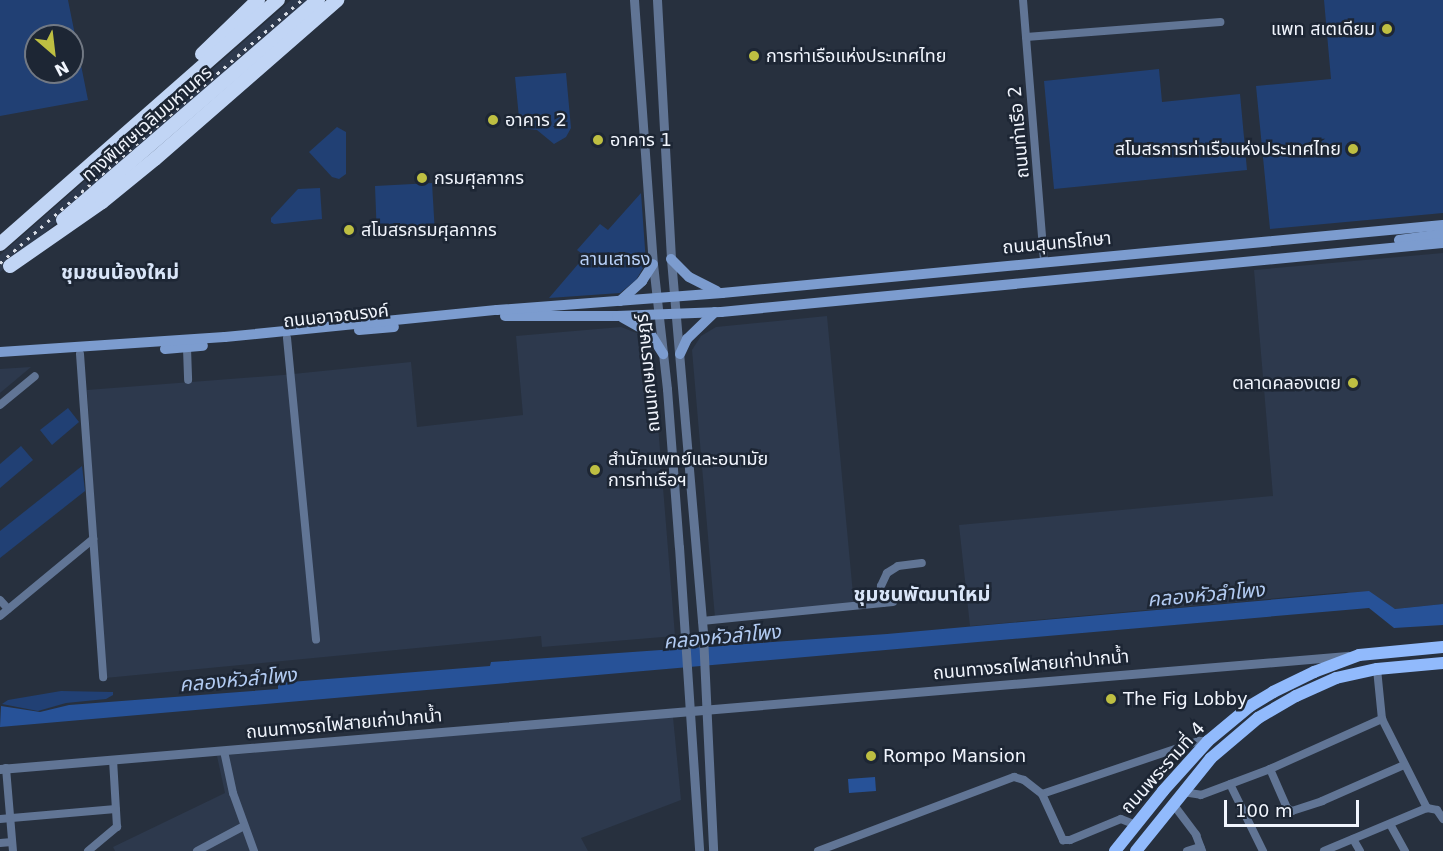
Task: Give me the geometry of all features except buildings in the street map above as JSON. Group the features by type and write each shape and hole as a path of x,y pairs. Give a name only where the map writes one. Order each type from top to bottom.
{"highway":[{"path":"152,108 192,64 258,0"},
{"name":"ทางพิเศษเฉลิมมหานคร","path":"0,244 152,108 278,0"},
{"name":"ทางพิเศษเฉลิมมหานคร","path":"5,270 318,0"},
{"path":"5,270 111,195 337,0"}],"main road":[{"name":"ถนนสุนทรโกษา","path":"674,296 1443,225"},
{"path":"1361,250 1399,240 1443,234"},
{"name":"ถนนสุนทรโกษา","path":"676,315 1443,243"},
{"path":"671,259 689,277 722,293"},
{"path":"620,301 637,287 653,264"},
{"name":"ถนนอาจณรงค์","path":"0,352 225,337 498,310 674,296"},
{"path":"680,354 687,339 716,312"},
{"name":"ถนนอาจณรงค์","path":"0,357 186,348 506,316 676,315"},
{"path":"617,316 645,329 657,341 663,354"},
{"name":"ถนนพระรามที่ 4","path":"1115,851 1178,773 1208,741 1250,706 1314,672 1359,655 1443,647"},
{"name":"ถนนพระรามที่ 4","path":"1136,851 1182,792 1225,744 1258,718 1336,678 1377,669 1443,663"}],"street":[{"name":"ถนนเกษมราษฎร์","path":"634,0 653,264 677,519 699,851"},
{"name":"ถนนเกษมราษฎร์","path":"657,0 671,259 703,635 713,851"},
{"name":"ถนนท่าเรือ 2","path":"1023,0 1044,261"},
{"path":"1026,37 1220,22"},
{"path":"287,338 316,640"},
{"path":"186,348 188,380"},
{"path":"80,354 103,677"},
{"path":"0,405 35,376"},
{"path":"677,519 693,518"},
{"path":"0,616 93,539"},
{"path":"883,603 881,586 887,573 898,566 922,562"},
{"path":"0,600 8,609"},
{"path":"702,621 893,602"},
{"name":"ถนนทางรถไฟสายเก่าปากน้ำ","path":"3,768 1359,655"},
{"path":"1377,669 1382,719 1427,808"},
{"path":"1182,792 1201,795 1270,769 1382,719"},
{"path":"1042,795 1199,741 1208,741"},
{"path":"224,751 244,826 254,851"},
{"path":"88,851 117,827 113,760"},
{"path":"1270,769 1287,808 1292,811 1322,801 1404,765"},
{"path":"3,768 13,851"},
{"path":"818,851 1014,777 1024,780 1042,795 1063,840 1070,840 1122,819 1136,825"},
{"path":"1230,784 1263,851"},
{"path":"1173,804 1196,835 1201,849 1187,851"},
{"path":"1324,851 1427,808 1437,810 1443,819"},
{"path":"0,819 116,809"},
{"path":"1390,824 1406,851"},
{"path":"197,851 244,826"},
{"path":"698,839 712,838"},
{"path":"1353,839 1360,851"},
{"path":"0,843 12,842"}],"shaded area":[{"path":"291,0 312,0 0,272 0,255"},
{"name":"ตลาดคลองเตย","path":"1443,253 1443,604 1395,609 1346,592 970,626 959,525 1273,496 1254,270"},
{"path":"827,316 854,605 715,618 692,350 701,336 716,327"},
{"path":"621,327 642,335 652,351 675,636 542,647 541,636 105,678 87,390 283,375 411,362 417,427 523,415 516,336"},
{"path":"31,367 0,393 0,369"},
{"path":"1369,591 1395,609 1443,604 1443,625 1394,628 1369,608 0,727 1,706 40,712 69,705 278,689 278,683 490,666 491,662 887,634"},
{"path":"673,717 681,800 581,838 588,851 115,851 113,847 225,793 217,756"},
{"path":"875,777 876,791 849,793 848,779"}],"green space":[{"path":"0,0 68,0 73,24 24,24 24,84 84,84 84,80 88,100 0,116"},
{"name":"สโมสรการท่าเรือแห่งประเทศไทย","path":"1324,0 1443,0 1443,213 1270,229 1256,86 1331,79"},
{"path":"1159,69 1162,102 1240,94 1247,170 1054,189 1044,81"},
{"path":"566,73 571,128 566,137 554,144 537,130 520,128 515,77"},
{"path":"337,127 346,132 346,174 339,179 332,177 309,152"},
{"path":"432,183 435,234 377,237 375,186"},
{"path":"320,188 322,219 274,224 271,222 271,218 298,189"},
{"name":"ลานเสาธง","path":"641,193 646,263 636,280 620,293 549,298 585,256 577,250 600,224 608,230"},
{"path":"68,408 79,422 52,445 40,430"},
{"path":"21,446 33,460 0,488 0,464"},
{"path":"82,466 85,491 0,558 0,531"},
{"path":"61,691 113,692 113,695 106,699 66,703 38,711 2,704 8,700"}],"railway":[{"path":"0,263 302,0"}],"place":[{"name":"แพท สเตเดียม","path":"1387,29"},
{"name":"การท่าเรือแห่งประเทศไทย","path":"754,56"},
{"name":"อาคาร 2","path":"493,120"},
{"name":"อาคาร 1","path":"598,140"},
{"name":"สโมสรการท่าเรือแห่งประเทศไทย","path":"1353,149"},
{"name":"กรมศุลกากร","path":"422,178"},
{"name":"สโมสรกรมศุลกากร","path":"349,230"},
{"name":"ตลาดคลองเตย","path":"1353,383"},
{"name":"สำนักแพทย์และอนามัย การท่าเรือฯ","path":"595,470"},
{"name":"The Fig Lobby","path":"1111,699"},
{"name":"Rompo Mansion","path":"871,756"}],"district":[{"name":"ชุมชนน้องใหม่","path":"120,272"},
{"name":"ชุมชนพัฒนาใหม่","path":"922,594"}],"water label":[{"name":"คลองหัวลำโพง","path":"1206,595"},
{"name":"คลองหัวลำโพง","path":"722,637"},
{"name":"คลองหัวลำโพง","path":"238,680"}]}
